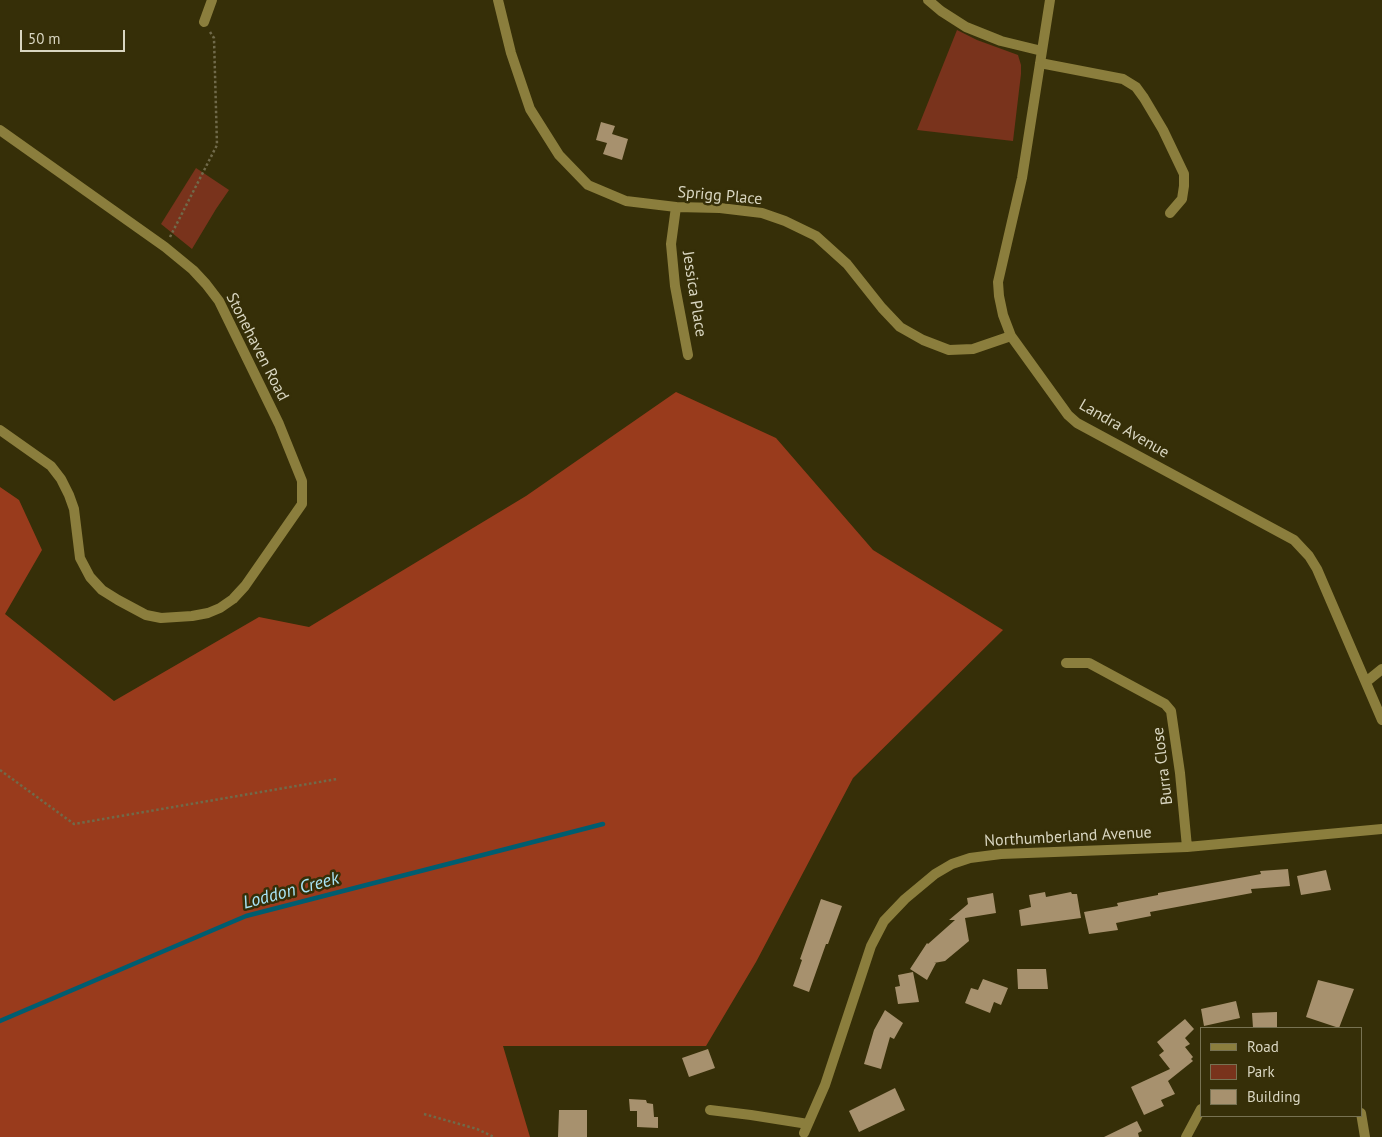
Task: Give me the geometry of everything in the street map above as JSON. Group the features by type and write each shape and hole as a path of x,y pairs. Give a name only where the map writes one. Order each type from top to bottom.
{"street":[{"path":"204,22 212,0"},
{"name":"Sprigg Place","path":"498,0 511,53 530,108 559,155 588,185 626,200 676,207 720,208 762,213 785,221 816,236 847,264 900,328 923,340 949,350 973,349 1011,336"},
{"path":"928,0 940,11 966,27 1001,41 1042,51"},
{"name":"Landra Avenue","path":"1050,0 1022,178 998,282 1003,315 1011,336 1068,415 1077,423 1294,540 1317,569 1382,720"},
{"path":"1040,63 1123,79 1136,87 1163,130 1184,174 1182,199 1170,213"},
{"name":"Stonehaven Road","path":"0,130 164,247 193,270 219,301 279,424 302,481 302,504 245,586 233,599 220,608 208,613 177,618 146,615 102,590 90,577 80,558 74,509 70,495 61,479 51,466 0,430"},
{"name":"Jessica Place","path":"676,207 671,244 675,286 688,355"},
{"name":"Burra Close","path":"1066,663 1089,663 1165,704 1170,711 1180,773 1187,847"},
{"path":"1366,682 1382,669"},
{"name":"Northumberland Avenue","path":"710,1110 751,1115 806,1129 825,1085 871,946 884,921 905,899 935,874 952,864 970,858 1001,854 1187,847 1382,829"},
{"path":"1186,1137 1200,1111"},
{"path":"1362,1117 1365,1137"}],"path":[{"path":"164,247 217,145 214,38 204,22"},
{"path":"0,770 74,824 337,780"},
{"path":"424,1114 477,1129 494,1137"}],"green space":[{"path":"957,30 977,40 1018,55 1021,74 1013,141 917,130"},
{"path":"196,168 229,190 192,249 161,224"}],"shaded area":[{"path":"676,392 776,438 873,550 1003,630 853,778 756,962 706,1046 503,1046 530,1137 0,1137 0,487 19,500 42,550 5,614 114,701 259,617 309,627 526,496"}],"building":[{"path":"601,122 615,126 612,134 628,139 622,160 603,154 607,143 596,140"},
{"path":"1288,869 1290,886 1251,889 1252,893 1150,912 1151,916 1116,923 1118,930 1089,934 1084,912 1118,906 1117,903 1158,895 1158,893 1261,874 1260,871"},
{"path":"1326,870 1331,890 1301,895 1297,876"},
{"path":"1045,892 1046,897 1071,892 1072,894 1077,894 1081,918 1021,926 1019,910 1031,907 1029,895"},
{"path":"993,893 996,913 965,918 969,941 945,961 934,963 936,963 927,980 910,969 927,943 955,920 949,920 968,904 967,898"},
{"path":"821,899 842,906 809,992 793,986 802,960 800,959"},
{"path":"1017,969 1046,969 1048,989 1018,989"},
{"path":"913,972 919,1002 898,1004 895,987 900,986 898,975"},
{"path":"983,979 1008,988 1001,1005 994,1002 990,1013 965,1003 971,988 978,990"},
{"path":"1318,980 1354,989 1339,1027 1306,1017"},
{"path":"1236,1001 1240,1018 1204,1026 1201,1009"},
{"path":"885,1010 903,1023 894,1039 890,1037 881,1069 864,1064 874,1030"},
{"path":"1277,1012 1277,1027 1253,1027 1252,1013"},
{"path":"1185,1019 1194,1029 1185,1038 1190,1044 1185,1047 1193,1057 1191,1059 1193,1061 1168,1081 1175,1094 1161,1100 1164,1106 1144,1115 1131,1087 1170,1069 1159,1055 1164,1051 1157,1042"},
{"path":"708,1049 715,1068 689,1077 682,1058"},
{"path":"895,1088 905,1110 859,1132 849,1111"},
{"path":"629,1099 646,1100 647,1103 653,1104 654,1117 658,1117 658,1128 637,1127 637,1111 630,1111"},
{"path":"559,1110 587,1110 587,1137 558,1137"},
{"path":"1137,1121 1142,1131 1138,1133 1139,1137 1104,1137"}],"waterway":[{"name":"Loddon Creek","path":"0,1021 246,916 603,824"}]}
